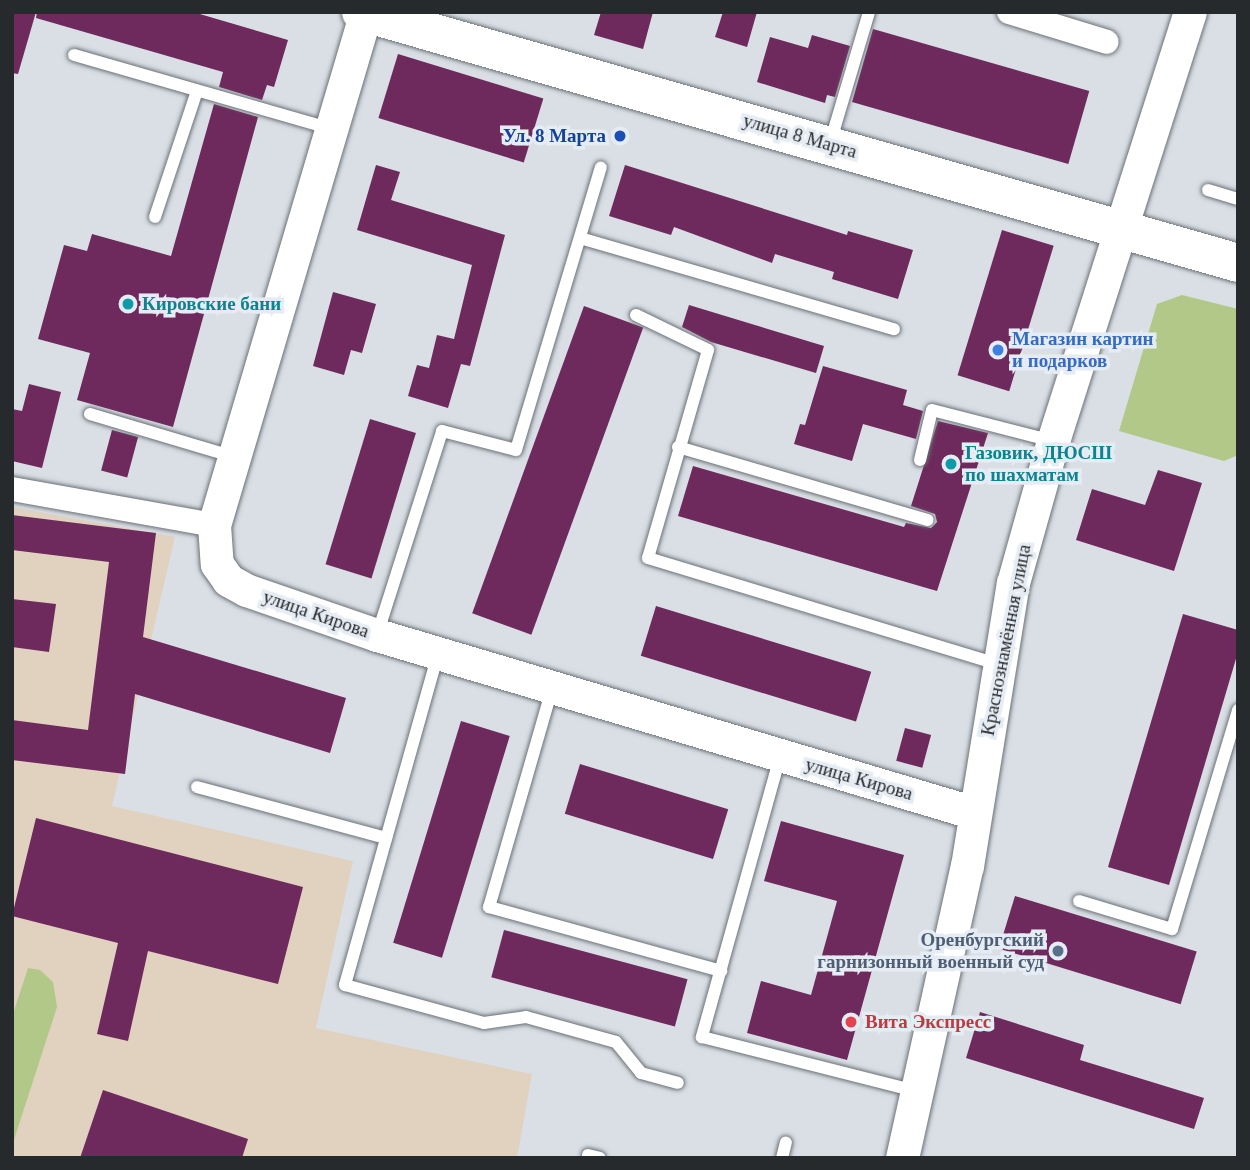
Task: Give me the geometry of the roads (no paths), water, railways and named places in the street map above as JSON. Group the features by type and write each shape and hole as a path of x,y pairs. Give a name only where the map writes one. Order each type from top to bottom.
{"main road":[{"name":"Краснознамённая улица","path":"902,1158 975,813 1013,583 1053,441 1190,12"},
{"name":"улица 8 Марта","path":"364,13 830,144 1238,263"},
{"name":"улица Кирова","path":"364,13 231,456 214,525 218,564 228,580 246,590 377,635 975,813"}],"street":[{"path":"1009,12 1107,42"},
{"path":"12,489 214,525"}],"lane":[{"path":"830,144 869,12"},
{"path":"74,55 330,128"},
{"path":"155,218 197,91"},
{"path":"377,635 442,431 516,450 601,167"},
{"path":"1208,190 1238,199"},
{"path":"580,238 894,329"},
{"path":"636,316 708,350 648,558 998,664"},
{"path":"920,460 932,410 1053,441"},
{"path":"90,414 231,456"},
{"path":"678,447 928,520"},
{"path":"438,654 345,985 484,1023 526,1017 616,1042 641,1073 678,1083"},
{"path":"552,688 489,907 721,971"},
{"path":"1079,901 1172,929 1238,710"},
{"path":"780,756 702,1037 917,1092"},
{"path":"197,787 386,838"},
{"path":"782,1158 786,1142"}],"place":[{"name":"Ул. 8 Марта","path":"620,136"},
{"name":"Кировские бани","path":"128,304"},
{"name":"Магазин картин и подарков","path":"998,350"},
{"name":"Газовик, ДЮСШ по шахматам","path":"951,464"},
{"name":"Оренбургский гарнизонный военный суд","path":"1058,951"},
{"name":"Вита Экспресс","path":"851,1022"}]}
